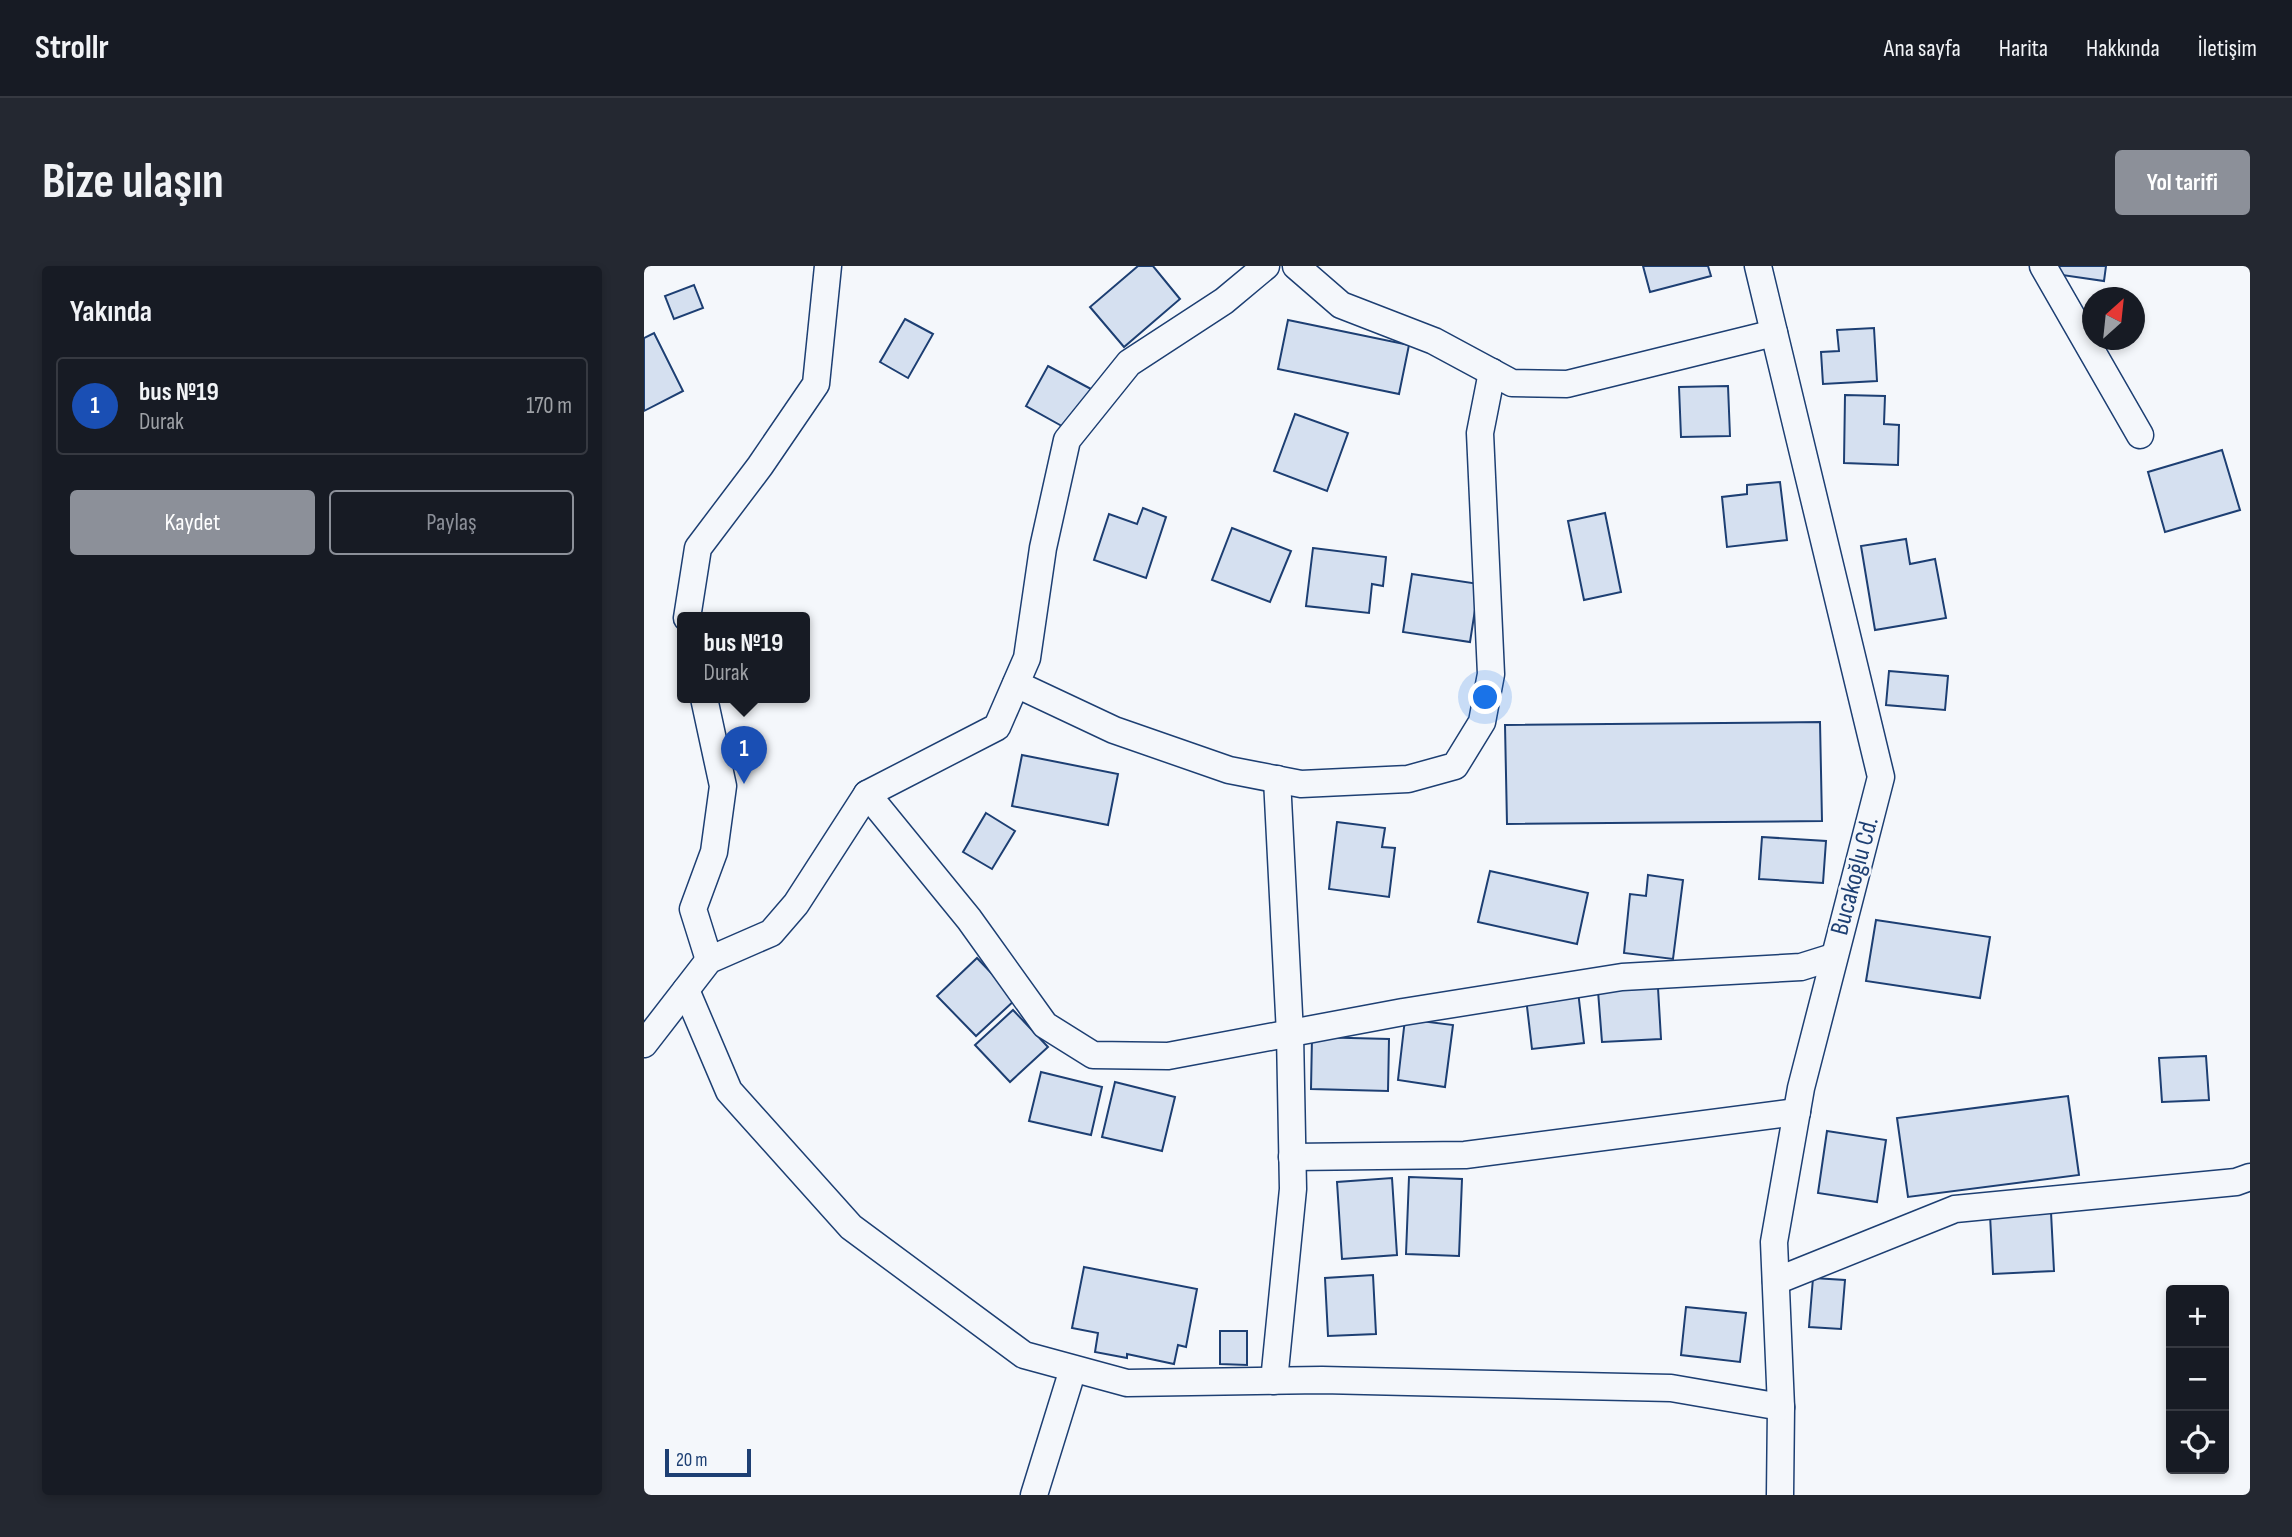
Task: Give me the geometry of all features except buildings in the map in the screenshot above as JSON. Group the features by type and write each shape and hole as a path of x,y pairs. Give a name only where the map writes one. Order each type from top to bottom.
{"street":[{"path":"688,612 698,548 760,466 816,384 828,266"},
{"path":"644,1044 709,960 771,933 796,904 867,794 997,727 1027,658 1043,548 1068,440 1129,363 1224,302 1266,266"},
{"path":"1296,266 1341,305 1434,341 1512,383 1567,384 1774,333"},
{"name":"Bucakoğlu Cd.","path":"1758,266 1881,777 1833,957 1797,1112 1774,1242 1781,1407 1780,1495"},
{"path":"2043,266 2140,435"},
{"path":"1016,684 1114,730 1229,770 1301,784 1408,779 1455,766 1482,722 1491,674 1480,433 1492,372"},
{"path":"705,703 723,786 714,852 693,909 709,960"},
{"path":"1274,1381 1293,1189 1290,1034 1277,779"},
{"path":"867,794 969,919 1045,1026 1093,1055 1168,1056 1403,1012 1622,977 1801,967 1833,957"},
{"path":"686,990 729,1091 851,1227 1024,1355 1127,1383 1322,1380 1671,1388 1781,1407"},
{"path":"1292,1157 1465,1155 1797,1112"},
{"path":"1776,1281 1955,1209 2236,1182 2250,1177"},
{"path":"1034,1495 1073,1368"}],"place":[{"name":"bus №19","path":"744,784"}]}
